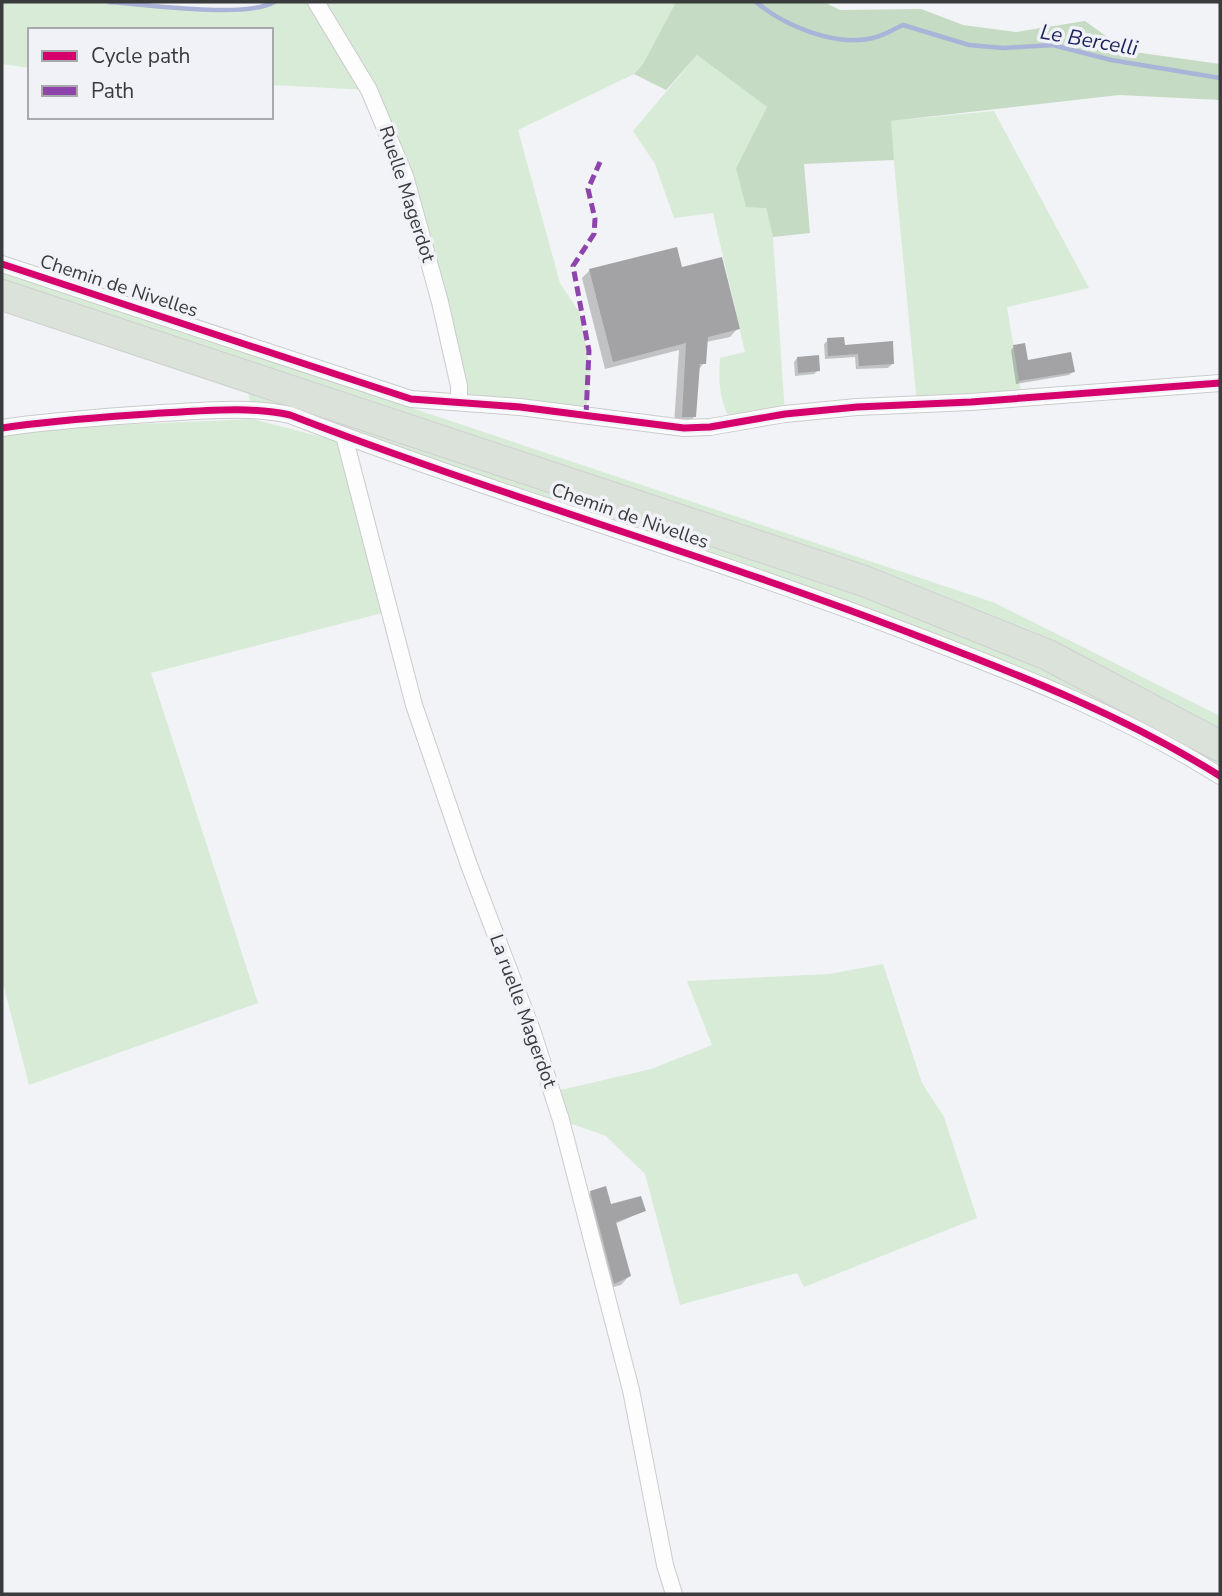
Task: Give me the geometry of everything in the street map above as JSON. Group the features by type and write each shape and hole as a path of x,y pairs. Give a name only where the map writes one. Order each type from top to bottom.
{"highway":[{"path":"2,295 864,581 1048,655 1220,746"}],"street":[{"name":"Ruelle Magerdot","path":"316,2 369,90 401,166 440,302 459,401"},
{"name":"Chemin de Nivelles","path":"2,264 411,399 459,401 684,428 710,427 785,414 846,408 1220,383"},
{"name":"Chemin de Nivelles","path":"2,428 52,420 269,410 735,568 944,646 1077,701 1220,776"},
{"name":"La ruelle Magerdot","path":"344,436 414,705 473,876 532,1030 561,1120 631,1390 665,1565 674,1594"}],"green space":[{"path":"2,2 109,2 241,10 274,2 676,2 643,64 634,74 518,130 560,283 580,313 590,370 586,415 459,401 440,302 369,90 273,85 273,28 28,28 28,68 2,64"},
{"path":"676,2 824,2 840,10 921,9 963,25 1016,32 1085,21 1127,51 1220,64 1220,100 1119,95 891,121 894,160 804,164 810,233 773,237 766,208 746,207 736,168 767,107 697,55 666,90 634,74 643,64"},
{"path":"697,55 767,107 736,168 766,208 773,237 785,414 732,424 721,392 720,358 745,352 713,213 674,218 655,164 633,131"},
{"path":"994,111 1089,288 1007,307 1022,398 917,404 890,121"},
{"path":"2,271 995,603 1220,716 1220,734 1120,679 2,284"},
{"path":"248,386 521,476 993,642 1220,759 1220,772 1096,704 250,405"},
{"path":"252,419 353,445 394,610 151,673 258,1003 29,1085 2,979 2,436 52,428"},
{"path":"883,964 922,1083 944,1117 977,1218 804,1287 797,1273 680,1305 645,1174 606,1136 561,1120 552,1092 651,1069 712,1045 687,981 829,974"}],"building":[{"path":"677,247 682,267 722,257 740,329 708,337 706,364 700,364 696,417 682,417 686,343 613,362 589,269"},
{"path":"844,337 845,345 893,341 894,364 859,366 858,354 828,356 827,338"},
{"path":"1025,343 1028,360 1071,352 1075,372 1019,381 1013,345"},
{"path":"819,355 820,371 798,373 797,357"},
{"path":"606,1186 611,1204 641,1196 646,1211 616,1222 631,1276 614,1284 590,1191"}],"waterway":[{"path":"109,2 219,10 260,7 274,2"},
{"name":"Le Bercelli","path":"756,2 796,26 843,40 873,38 903,25 969,45 1003,48 1053,45 1111,60 1220,78"}],"marked path":[{"path":"586,415 589,351 573,266 594,234 595,219 588,189 600,162"}],"cycle path":[{"path":"2,264 411,399 520,407 684,428 710,427 785,414 857,407 971,402 1220,383"},
{"path":"2,428 210,410 290,415 448,473 845,608 961,653 1112,717 1220,776"}]}
